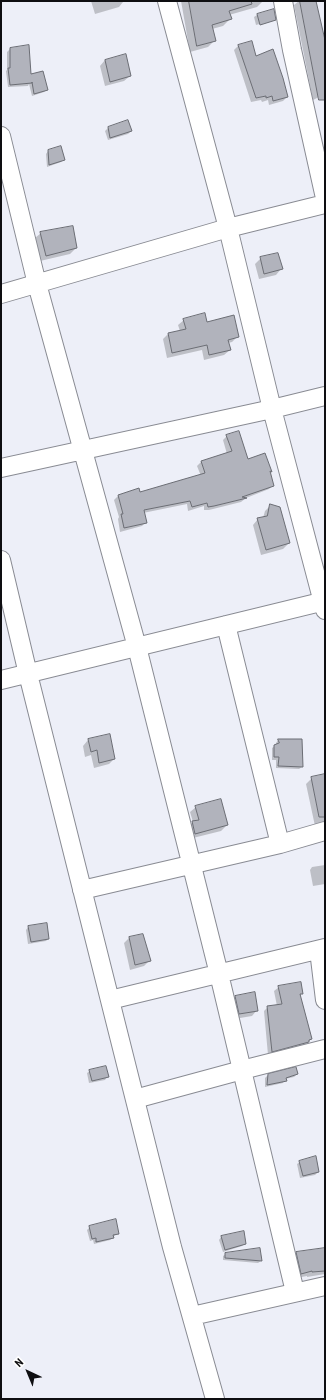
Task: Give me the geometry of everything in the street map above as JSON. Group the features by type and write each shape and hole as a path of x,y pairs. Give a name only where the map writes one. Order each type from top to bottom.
{"street":[{"path":"1,680 226,625 324,604 272,409 228,228 167,1"},
{"path":"284,1 292,50 325,198"},
{"path":"1,136 37,284 84,450 137,647 219,974 295,1292"},
{"path":"1,294 228,228 325,204"},
{"path":"1,468 325,396"},
{"path":"1,560 28,674 172,1247 215,1399"},
{"path":"226,625 280,844"},
{"path":"82,890 280,844 325,831"},
{"path":"110,1000 322,949 325,1000"},
{"path":"135,1099 325,1049"},
{"path":"192,1316 325,1286"}],"building":[{"path":"189,1 251,1 252,4 229,11 232,19 212,25 216,41 197,46"},
{"path":"300,1 316,1 325,40 325,100 319,100"},
{"path":"274,9 276,20 260,25 257,14"},
{"path":"252,41 256,56 273,49 288,97 273,101 272,96 266,98 266,96 256,98 238,45"},
{"path":"29,45 31,74 43,71 48,90 34,94 32,82 10,85 8,68 10,68 10,48"},
{"path":"126,54 131,76 110,82 105,60"},
{"path":"128,120 132,131 110,138 108,127"},
{"path":"61,146 65,160 49,165 48,150"},
{"path":"73,226 77,248 46,256 40,232"},
{"path":"278,253 283,269 264,274 260,257"},
{"path":"205,313 207,322 234,315 239,337 228,340 231,350 209,355 207,345 172,353 168,333 186,329 183,319"},
{"path":"239,431 248,459 265,453 272,472 270,471 274,486 242,497 247,498 214,506 208,507 207,503 192,507 190,501 144,510 147,523 124,528 121,514 123,514 118,495 139,488 140,492 205,473 201,461 232,451 226,435"},
{"path":"270,504 280,507 290,543 266,550 257,518 267,516"},
{"path":"110,734 115,759 99,763 97,750 91,752 88,739"},
{"path":"278,739 302,739 303,767 278,766 279,757 274,757 274,745 279,743"},
{"path":"325,774 325,817 319,817 311,777"},
{"path":"221,799 228,825 195,834 192,821 199,820 195,806"},
{"path":"47,923 49,939 31,942 28,926"},
{"path":"143,934 151,961 135,965 129,937"},
{"path":"301,982 303,994 300,994 312,1039 309,1040 309,1042 272,1052 267,1006 282,1004 278,986"},
{"path":"255,992 258,1011 239,1014 235,996"},
{"path":"106,1066 109,1077 92,1081 89,1070"},
{"path":"296,1067 298,1074 286,1078 287,1081 267,1085 268,1074"},
{"path":"316,1156 319,1172 303,1176 299,1161"},
{"path":"116,1219 119,1234 113,1235 114,1238 96,1242 96,1238 92,1239 89,1226"},
{"path":"244,1231 246,1244 225,1250 221,1236"},
{"path":"260,1248 262,1261 225,1258 225,1253"},
{"path":"325,1248 325,1271 312,1271 301,1274 296,1252"}]}
